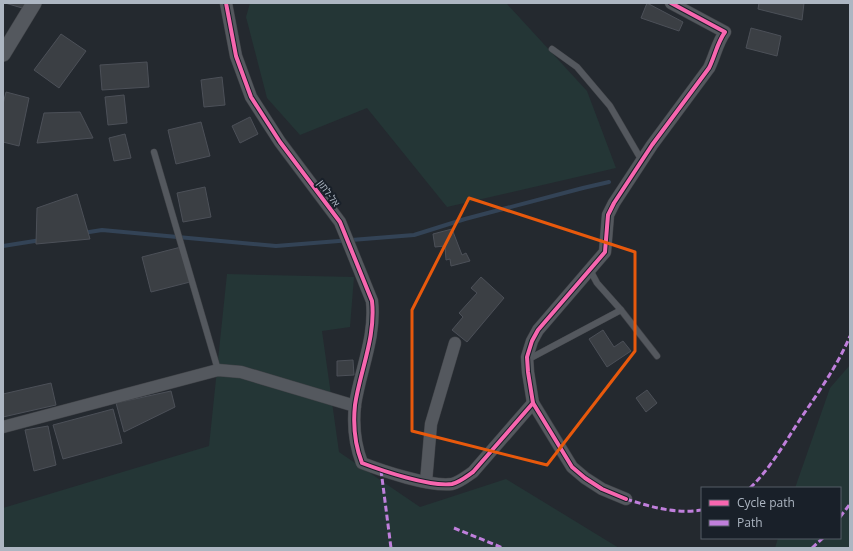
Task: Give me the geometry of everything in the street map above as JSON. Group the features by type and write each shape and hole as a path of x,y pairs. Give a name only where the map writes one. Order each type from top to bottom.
{"street":[{"path":"3,54 34,3"},
{"name":"אל-לתון","path":"226,3 236,56 251,97 280,142 340,222 372,302 373,312 371,330 355,406 357,450 362,463 381,470 426,482"},
{"path":"626,499 602,489 585,478 572,466 533,402 528,380 527,360 532,341 538,330 605,252 608,216 614,203 708,68 712,61 718,41 725,32 671,3"},
{"path":"455,342 431,424 426,482 439,485 454,483 474,472 533,402"},
{"path":"3,426 218,370 241,372 355,406"}],"lane":[{"path":"552,48 577,67 610,106 642,162"},
{"path":"154,152 218,370"},
{"path":"590,270 597,283 621,310 657,356"},
{"path":"527,360 621,310"}],"highlighted area":[{"path":"469,198 635,252 635,351 547,465 412,431 412,310"}],"shaded area":[{"path":"250,3 508,3 507,4 587,91 616,168 447,207 367,108 300,135 267,98 246,17"},
{"path":"227,274 354,277 350,327 322,331 339,452 420,507 506,479 619,548 3,548 3,508 209,446"},
{"path":"850,365 850,548 775,548 778,539 841,539 841,487 795,487 830,388"}],"building":[{"path":"5,3 31,3 29,10"},
{"path":"647,3 683,22 679,31 641,18"},
{"path":"759,3 804,3 802,20 758,9"},
{"path":"751,28 781,36 777,56 746,48"},
{"path":"61,34 86,51 59,88 34,70"},
{"path":"147,62 149,87 102,90 100,65"},
{"path":"222,77 225,105 204,107 201,80"},
{"path":"6,92 29,98 19,146 3,142 3,104"},
{"path":"124,95 127,123 108,125 105,97"},
{"path":"80,112 93,138 37,143 44,113"},
{"path":"250,117 258,134 240,143 232,126"},
{"path":"201,122 210,156 176,164 168,130"},
{"path":"125,134 131,158 114,161 109,138"},
{"path":"205,187 211,217 183,222 177,193"},
{"path":"77,194 90,239 36,244 37,208"},
{"path":"452,229 462,255 466,253 470,261 451,266 450,259 446,260 445,246 435,247 433,234"},
{"path":"181,247 190,282 151,292 142,257"},
{"path":"481,277 504,298 467,342 452,330 463,317 459,313 477,293 471,288"},
{"path":"603,330 614,347 623,341 631,351 607,367 589,339"},
{"path":"353,360 354,375 337,376 337,361"},
{"path":"51,383 56,405 3,417 3,394"},
{"path":"647,390 657,403 646,412 636,398"},
{"path":"171,391 175,407 124,432 116,403"},
{"path":"113,409 122,443 63,459 53,425"},
{"path":"48,426 56,465 34,471 25,430"}],"waterway":[{"path":"83,233 102,230 276,246 414,235 465,219 609,182"},
{"path":"3,246 41,240"}],"marked path":[{"path":"751,487 770,465 820,390 839,359 850,336"},
{"path":"381,470 391,548"},
{"path":"626,499 654,507 672,510 701,510"},
{"path":"841,516 850,504"},
{"path":"454,528 503,548"},
{"path":"812,548 822,539"}],"cycle path":[{"path":"226,3 236,56 251,97 280,142 340,222 372,301 373,314 370,341 357,392 354,412 356,442 362,463 419,481 443,484 455,483 473,472 533,403"},
{"path":"626,499 602,489 572,467 533,403 527,357 532,341 538,330 605,252 608,215 614,203 652,145 709,68 725,32 671,3"}]}
